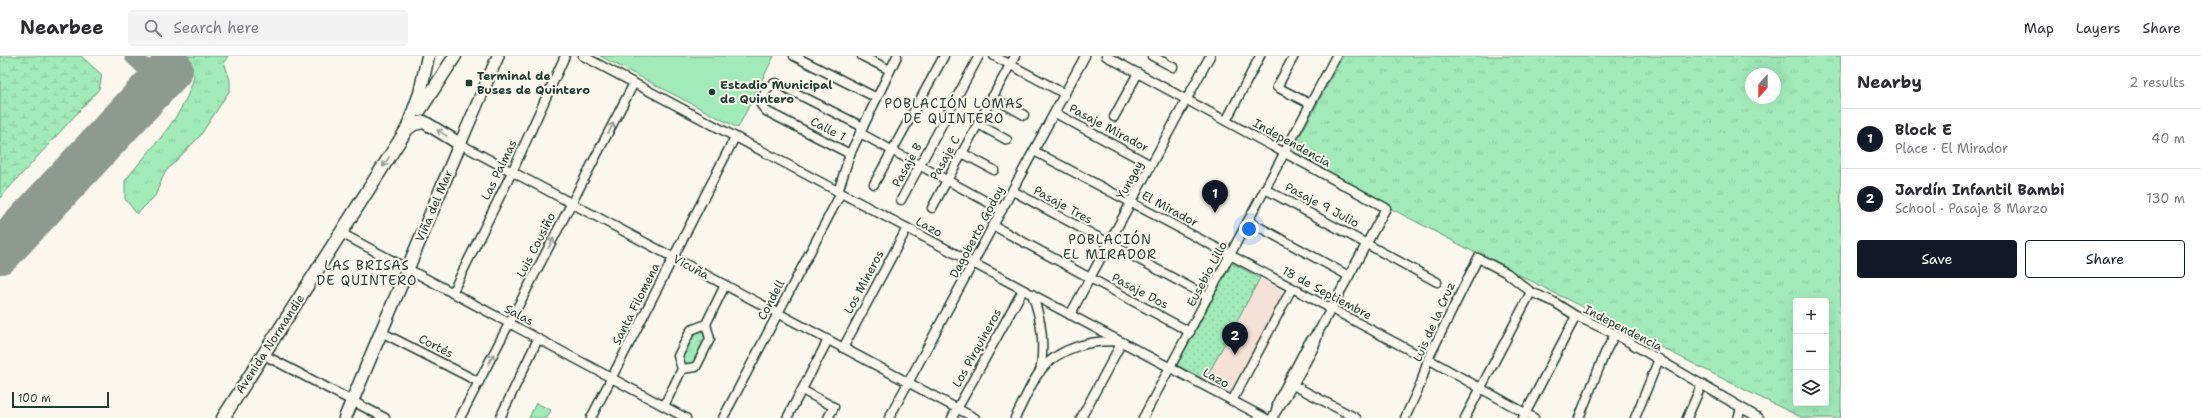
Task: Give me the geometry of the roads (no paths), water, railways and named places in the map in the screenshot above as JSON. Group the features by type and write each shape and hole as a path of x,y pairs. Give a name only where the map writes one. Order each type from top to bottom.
{"main road":[{"path":"407,129 414,124 424,122 420,110 455,56"},
{"name":"Viña del Mar","path":"345,418 498,56"},
{"path":"428,58 444,71"},
{"name":"Avenida Normandie","path":"223,418 407,129 420,93 428,58"},
{"name":"Vicuña","path":"424,122 460,144"}],"street":[{"name":"Las Palmas","path":"452,293 512,172 565,56"},
{"name":"Lazo","path":"583,56 1265,418"},
{"path":"794,56 877,98"},
{"path":"862,56 890,70"},
{"name":"Condell","path":"723,418 840,192 850,154 897,56"},
{"path":"874,184 944,56"},
{"name":"Pasaje B","path":"901,200 979,56"},
{"path":"994,56 1065,94"},
{"name":"Pasaje C","path":"932,208 1015,56"},
{"name":"Dagoberto Godoy","path":"889,418 974,264 1085,56"},
{"name":"Independencia","path":"1106,56 1386,208 1367,244"},
{"path":"1152,56 1174,67"},
{"name":"Yungay","path":"1070,314 1210,56"},
{"path":"1226,121 1260,56"},
{"path":"1294,56 1277,87 1310,104"},
{"name":"Eusebio Lillo","path":"1144,418 1336,56"},
{"path":"1114,117 1138,73"},
{"name":"Luis Cousiño","path":"460,418 634,83"},
{"name":"Calle 1","path":"850,154 766,111 762,105 763,99 770,84 776,83 861,130 892,151 1002,210"},
{"path":"992,98 1024,116"},
{"name":"Pasaje Mirador","path":"1055,113 1151,165"},
{"path":"978,124 1007,140"},
{"name":"Santa Filomena","path":"591,418 735,137"},
{"name":"Vicuña","path":"460,144 975,418"},
{"name":"El Mirador","path":"1034,151 1230,255"},
{"path":"962,152 994,170"},
{"name":"Pasaje 9 Julio","path":"1265,189 1438,282"},
{"name":"Pasaje Tres","path":"1013,191 1208,297"},
{"path":"1248,221 1349,276"},
{"name":"Pasaje Dos","path":"994,226 1190,332"},
{"name":"Los Mineros","path":"843,348 907,228"},
{"name":"Salas","path":"341,233 686,418"},
{"path":"1274,414 1284,388 1308,344 1320,329 1367,244"},
{"name":"18 de Septiembre","path":"1230,255 1413,352"},
{"name":"Independencia","path":"1478,258 1507,273 1531,292 1554,302 1576,316 1615,334 1702,384 1741,409 1759,418"},
{"name":"Luis de la Cruz","path":"1405,418 1422,383 1428,359 1478,258"},
{"path":"682,370 696,367 710,339 706,324 725,285"},
{"path":"1232,401 1292,288"},
{"name":"Los Pirquineros","path":"952,418 1023,290"},
{"path":"1465,418 1531,292"},
{"path":"1032,294 1038,312 1042,332 1043,352 1040,372"},
{"path":"1524,415 1576,316"},
{"path":"664,406 682,370 678,356 691,330 706,324"},
{"path":"1274,414 1283,403 1314,347 1320,329"},
{"name":"Cortés","path":"381,332 479,382"},
{"path":"1580,418 1605,353 1615,334"},
{"path":"500,418 538,339"},
{"path":"787,418 828,340"},
{"path":"1015,418 1040,372 1054,359 1079,346 1100,342 1122,342 1081,418"},
{"path":"264,355 385,418"},
{"path":"1428,359 1481,388 1524,415 1534,418"},
{"path":"1635,418 1659,359"},
{"path":"1687,418 1702,384"},
{"path":"1293,385 1356,418"},
{"path":"802,390 834,407 828,418"},
{"path":"1738,418 1741,409"}],"place":[{"name":"Terminal de Buses de Quintero","path":"469,83"},
{"name":"Estadio Municipal de Quintero","path":"712,92"},
{"name":"Block E","path":"1215,213"},
{"name":"Jardín Infantil Bambi","path":"1235,355"}],"district":[{"name":"POBLACIÓN LOMAS DE QUINTERO","path":"954,110"},
{"name":"POBLACIÓN EL MIRADOR","path":"1110,246"},
{"name":"LAS BRISAS DE QUINTERO","path":"367,272"}]}
